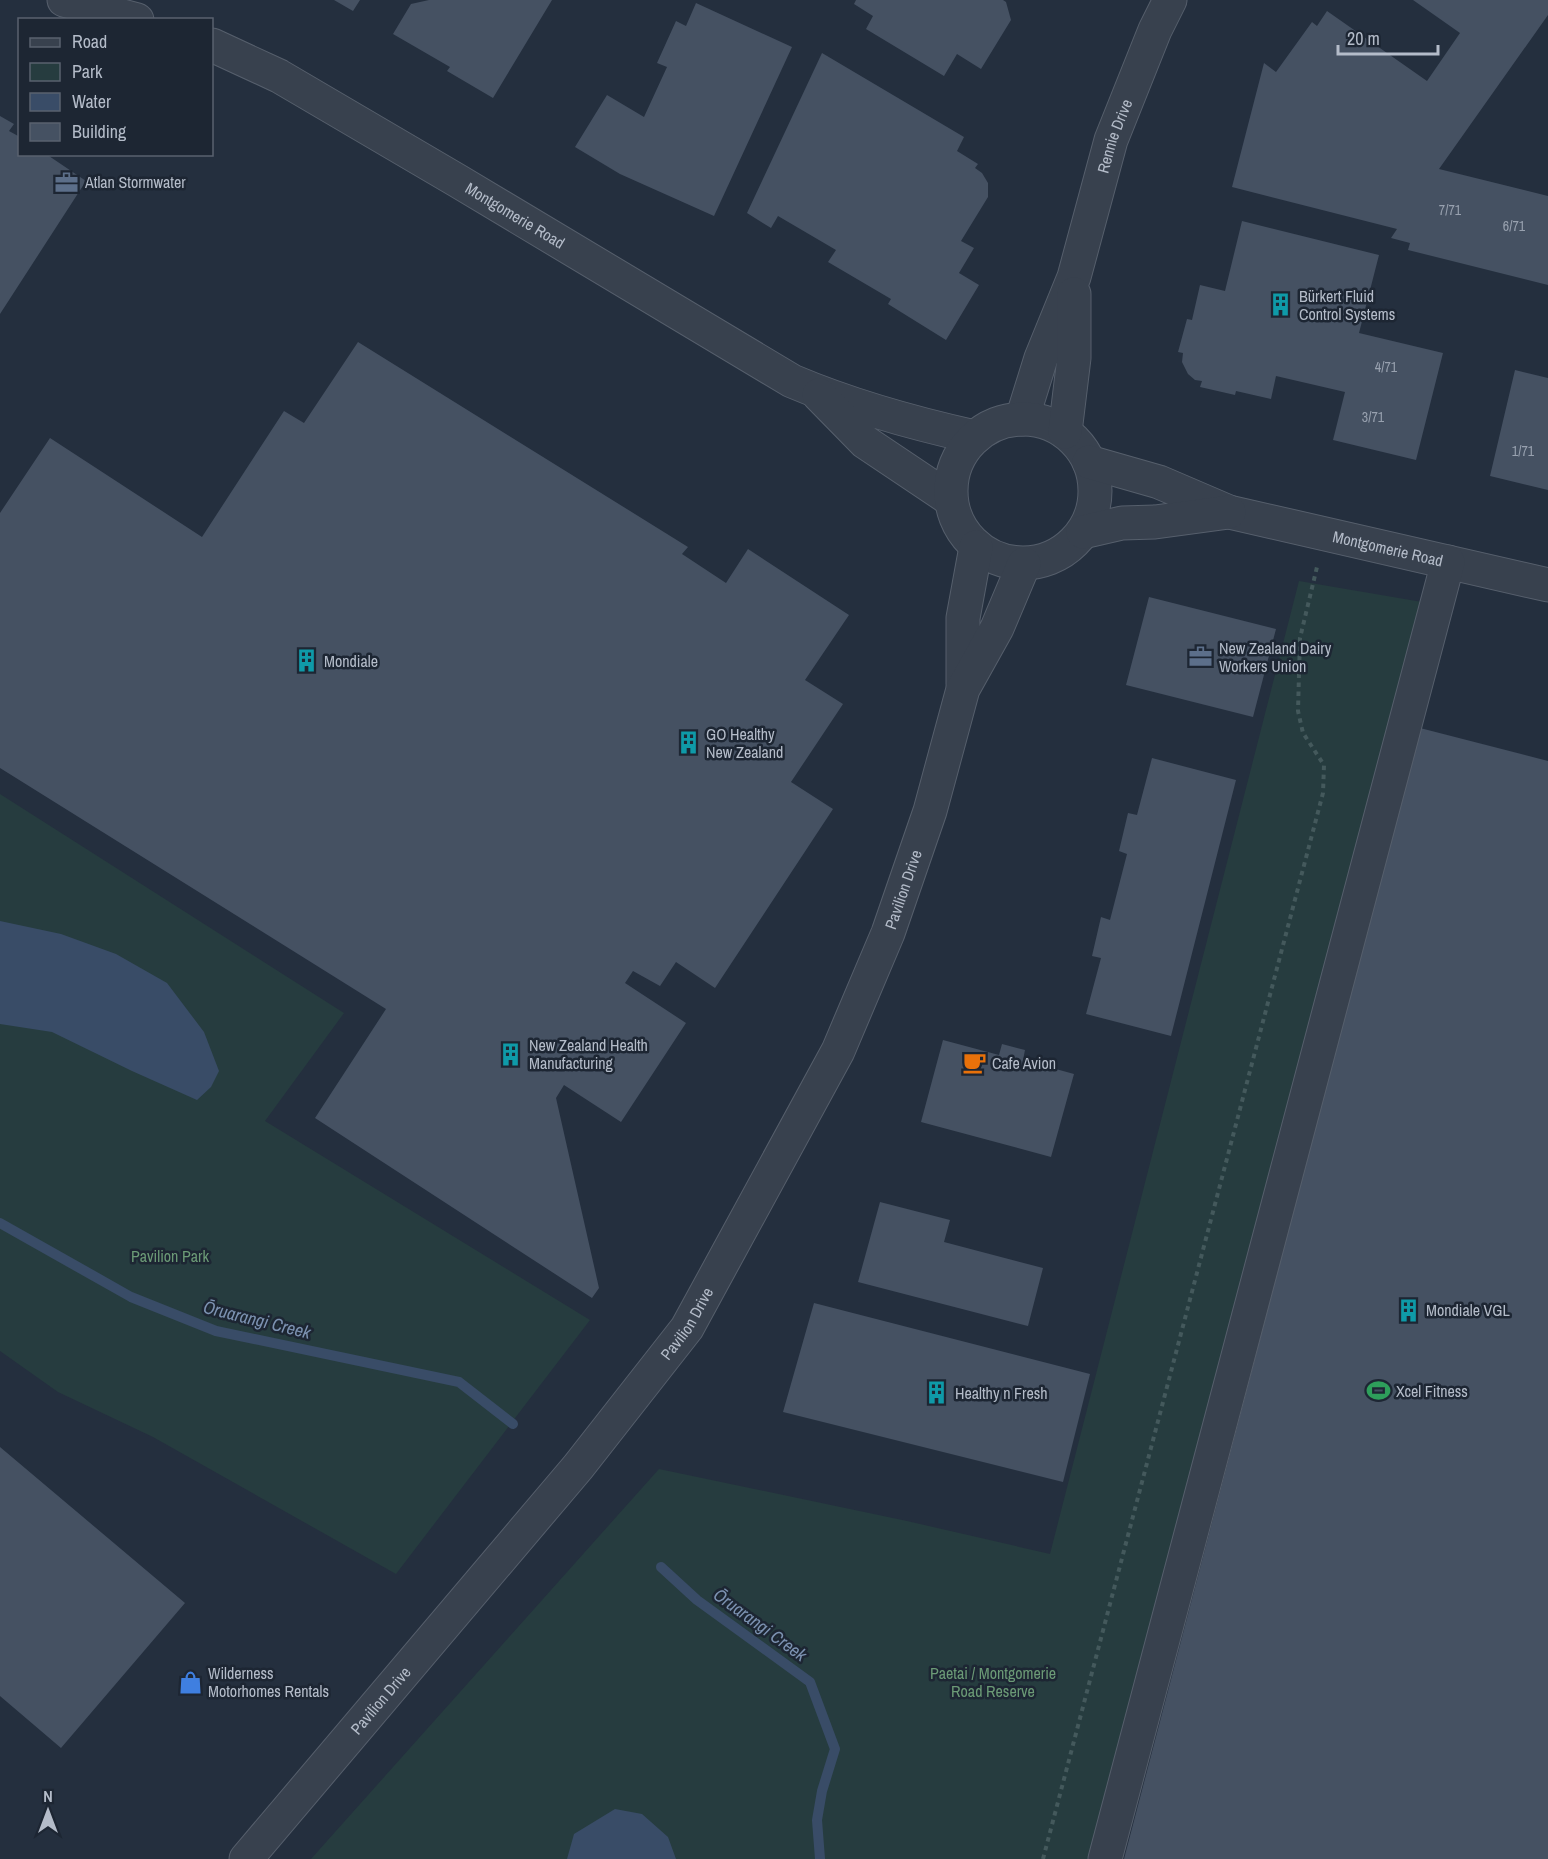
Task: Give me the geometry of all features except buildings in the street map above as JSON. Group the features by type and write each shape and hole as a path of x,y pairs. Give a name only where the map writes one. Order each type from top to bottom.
{"street":[{"path":"64,0 130,18"},
{"name":"Rennie Drive","path":"1022,419 1041,358 1074,277 1111,140 1155,30 1170,0"},
{"name":"Montgomerie Road","path":"213,45 279,76 792,381 886,416 975,437"},
{"name":"Rennie Drive","path":"1065,432 1074,358 1074,277"},
{"name":"Montgomerie Road","path":"816,391 865,442 950,499"},
{"path":"1022,419 1038,420 1065,432 1079,446 1089,462 1095,486 1093,510 1083,532 1066,549 1046,560 1024,564 998,559 976,547 958,525 950,499 952,476 960,455 975,437 997,423 1022,419"},
{"name":"Montgomerie Road","path":"1089,462 1160,482 1229,512 1548,585"},
{"name":"Montgomerie Road","path":"1083,532 1122,523 1155,522 1229,512"},
{"name":"Pavilion Drive","path":"963,689 963,618 976,547"},
{"path":"1105,1859 1448,562"},
{"name":"Pavilion Drive","path":"246,1859 578,1467 687,1329 838,1051 888,933 926,822 963,689 997,627 1024,564"}],"path":[{"path":"1043,1859 1323,794 1324,765 1304,733 1298,711 1300,638 1324,534"}],"green space":[{"name":"Paetai / Montgomerie Road Reserve","path":"1299,581 1428,603 1088,1859 311,1859 659,1469 907,1521 1050,1554"},
{"name":"Pavilion Park","path":"0,794 344,1013 265,1121 590,1320 396,1574 153,1437 58,1392 0,1351"}],"water":[{"path":"0,921 61,934 116,954 167,983 204,1032 219,1071 211,1087 197,1100 52,1032 0,1024"},
{"path":"615,1809 642,1814 668,1837 676,1859 567,1859 574,1834"}],"waterway":[{"name":"Ōruarangi Creek","path":"0,1223 131,1297 216,1331 459,1382 513,1424"},
{"name":"Ōruarangi Creek","path":"661,1567 697,1600 810,1682 835,1749 822,1791 817,1820 820,1859"}],"place":[{"name":"Atlan Stormwater","path":"67,182"},
{"name":"Bürkert Fluid Control Systems","path":"1281,305"},
{"name":"New Zealand Dairy Workers Union","path":"1201,657"},
{"name":"Mondiale","path":"306,661"},
{"name":"GO Healthy New Zealand","path":"688,743"},
{"name":"New Zealand Health Manufacturing","path":"511,1054"},
{"name":"Cafe Avion","path":"974,1063"},
{"name":"Mondiale VGL","path":"1408,1310"},
{"name":"Xcel Fitness","path":"1378,1391"},
{"name":"Healthy n Fresh","path":"937,1393"},
{"name":"Wilderness Motorhomes Rentals","path":"190,1682"}]}
